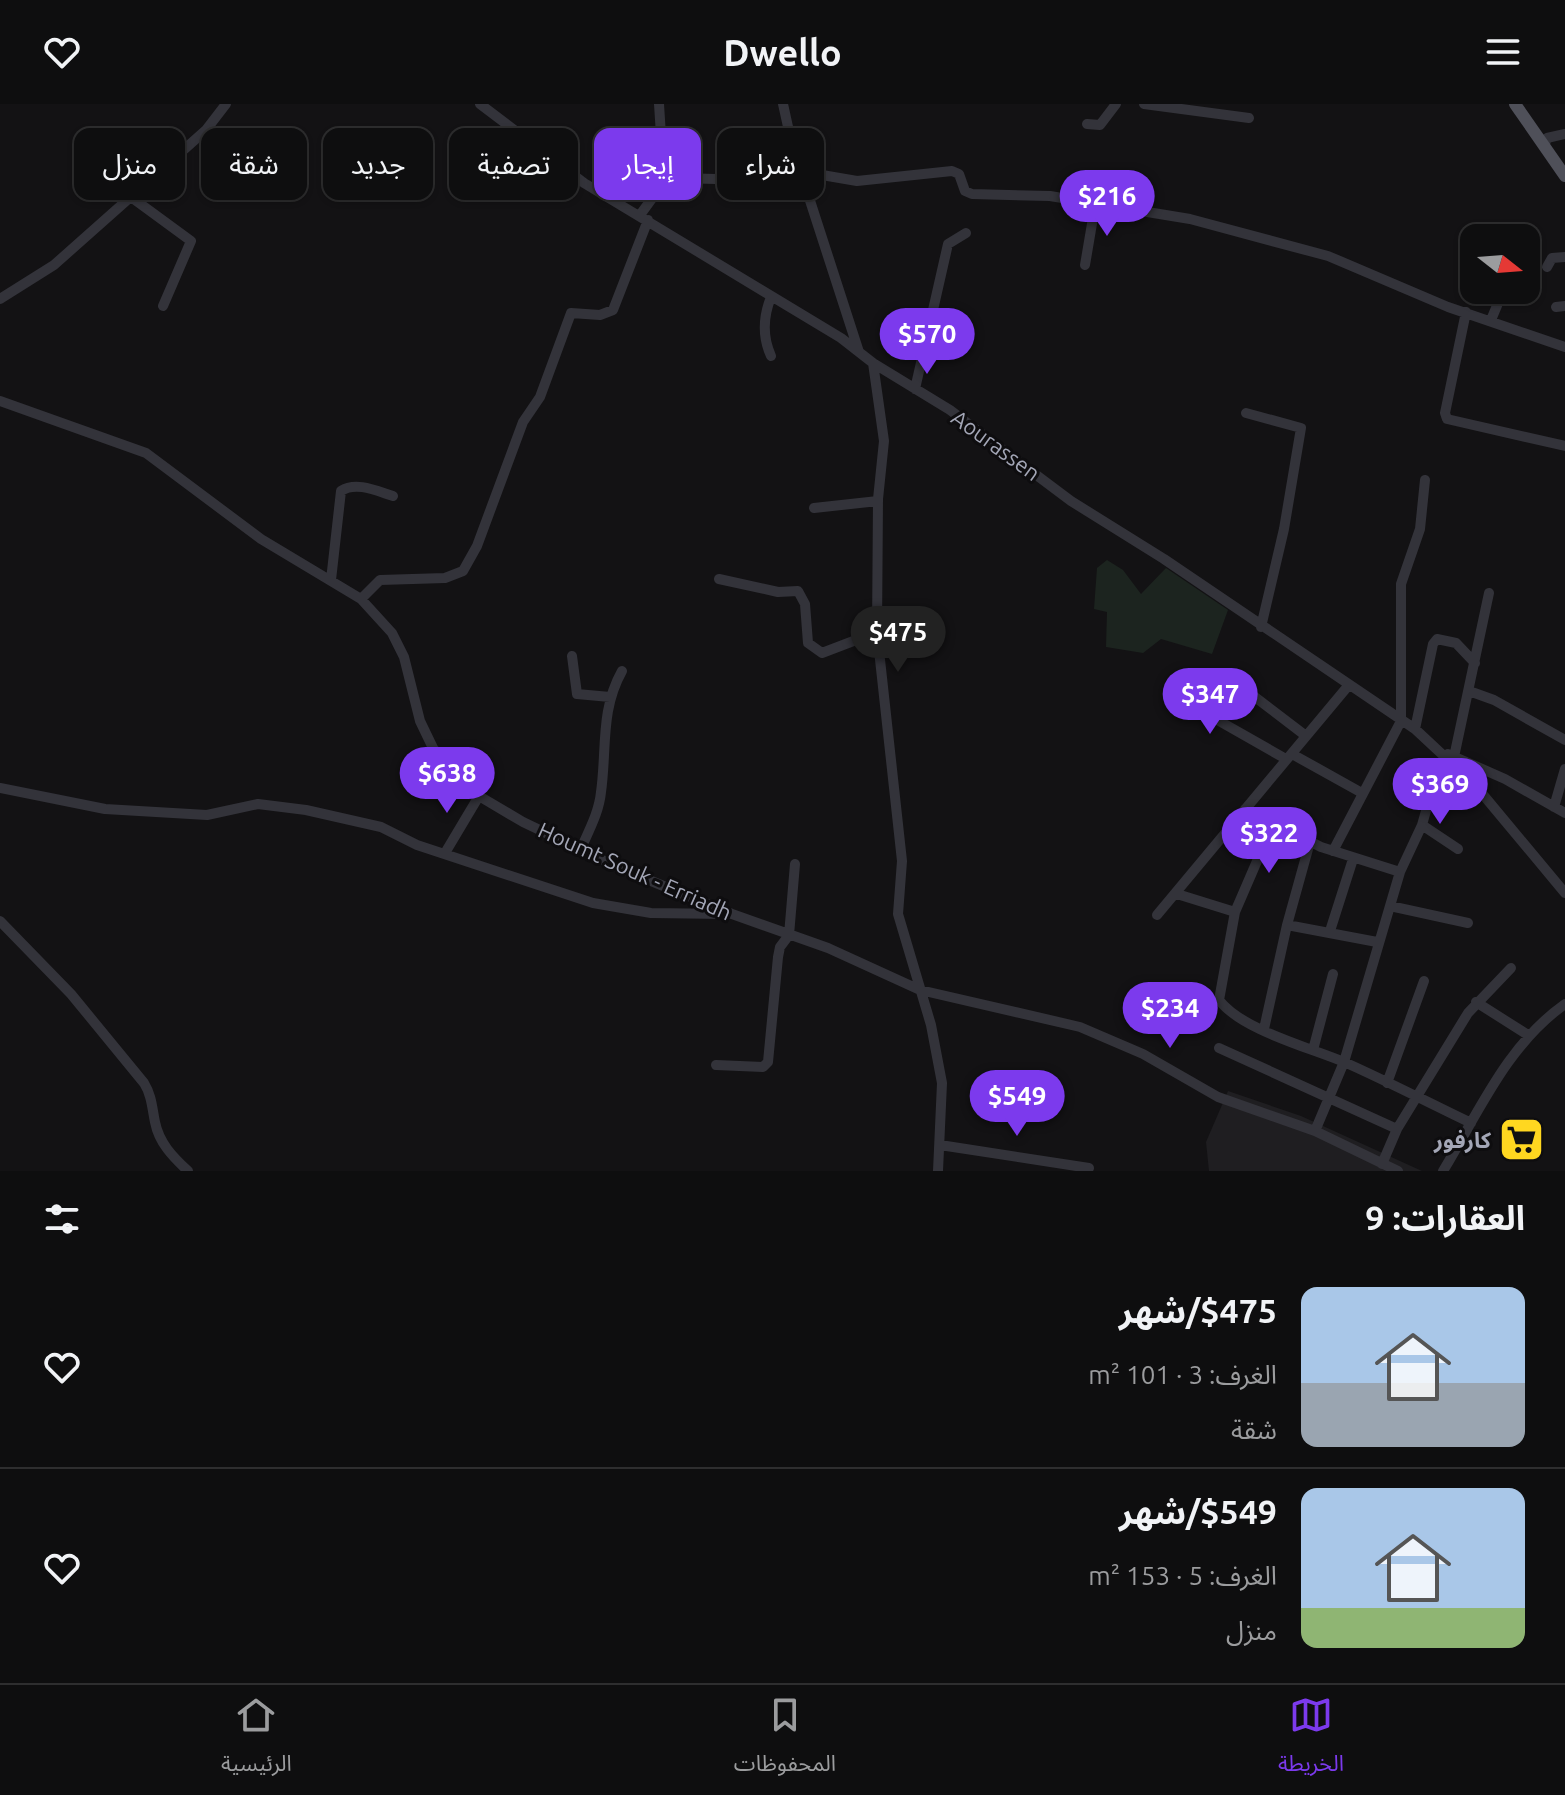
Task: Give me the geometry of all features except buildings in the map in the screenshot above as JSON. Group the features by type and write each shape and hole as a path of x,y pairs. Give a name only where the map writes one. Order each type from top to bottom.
{"main road":[{"path":"1515,104 1565,176"}],"street":[{"path":"185,149 206,130 226,104"},
{"name":"Aourassen","path":"480,104 575,176 915,389 1071,501 1164,559 1415,729 1449,757"},
{"path":"659,104 661,128"},
{"path":"783,104 789,128"},
{"path":"1087,124 1100,125 1116,104"},
{"path":"1144,104 1249,118"},
{"path":"1525,104 1530,122"},
{"path":"1545,144 1547,138 1565,134"},
{"path":"824,175 857,181 952,171 959,174 965,191 972,194 1035,194 1190,219 1310,251 1565,347"},
{"path":"0,299 54,265 128,200"},
{"path":"135,200 191,241 163,306"},
{"path":"361,599 380,580 445,578 463,571 477,546 523,422 540,397 571,313 600,315 613,310 644,218 654,200"},
{"path":"809,200 859,352"},
{"path":"1085,265 1095,206"},
{"path":"915,389 948,244 966,233"},
{"path":"1547,267 1552,258 1565,257"},
{"path":"771,297 764,341 771,356"},
{"path":"1491,320 1498,304"},
{"path":"1466,312 1445,413 1447,419 1565,446"},
{"path":"873,363 884,441 878,501 877,632 902,861 898,914 942,1083 938,1171"},
{"name":"Houmt Souk - Erriadh","path":"0,401 146,453 261,539 361,599 392,633 404,657 420,721 433,748 454,775 479,796 580,851 732,914 828,948 920,990 1080,1027 1143,1054 1226,1100 1315,1131 1398,1171"},
{"path":"1246,413 1301,428 1284,529 1261,627"},
{"path":"1333,851 1401,721 1401,584 1420,529 1425,480"},
{"path":"331,580 341,491 348,487 370,488 393,496"},
{"path":"814,508 878,501"},
{"path":"719,579 778,592 798,591 805,604 808,643 822,653 877,632"},
{"path":"1315,1131 1344,1062 1400,872 1422,825 1433,786 1449,757 1469,691 1489,593"},
{"path":"1415,729 1433,644 1437,639 1456,643 1475,663"},
{"path":"572,656 577,694 610,697"},
{"path":"580,851 601,797 606,753 604,722 610,697 622,671"},
{"path":"1193,682 1188,699 1191,705 1362,793"},
{"path":"1157,915 1348,686"},
{"path":"1469,691 1494,700 1565,740"},
{"path":"1251,694 1306,736"},
{"path":"1449,757 1486,770 1565,813"},
{"path":"1449,757 1565,893"},
{"path":"1554,807 1565,769"},
{"path":"1475,785 1478,775 1486,770"},
{"path":"0,788 87,807 193,815 271,805 381,827 417,845 593,903 651,913 732,914"},
{"path":"445,853 479,796"},
{"path":"1245,809 1310,842 1353,859 1400,872"},
{"path":"1273,824 1235,912 1219,1000 1227,1011 1344,1062 1471,1123"},
{"path":"1422,825 1458,849"},
{"path":"1264,1029 1287,925 1310,842"},
{"path":"1330,931 1353,859"},
{"path":"716,1065 767,1065 780,947 789,935 795,864"},
{"path":"1177,894 1235,912"},
{"path":"1390,906 1468,923"},
{"path":"0,921 71,994 144,1083 152,1099 157,1132 171,1155 188,1171"},
{"path":"1287,925 1377,942"},
{"path":"1382,1164 1397,1129 1476,1002 1511,968"},
{"path":"1313,1050 1333,974"},
{"path":"1387,1083 1424,981"},
{"path":"1476,1002 1528,1035"},
{"path":"1443,1171 1528,1035 1565,1004"},
{"path":"1219,1048 1397,1129"},
{"path":"940,1145 1089,1168"}],"shaded area":[{"path":"1107,560 1123,570 1141,594 1166,568 1228,610 1212,654 1161,639 1143,653 1106,647 1107,612 1094,609 1097,568"},
{"path":"1228,1091 1301,1116 1422,1171 1209,1171 1206,1142"}],"place":[{"name":"كارفور","path":"1522,1140"}]}
